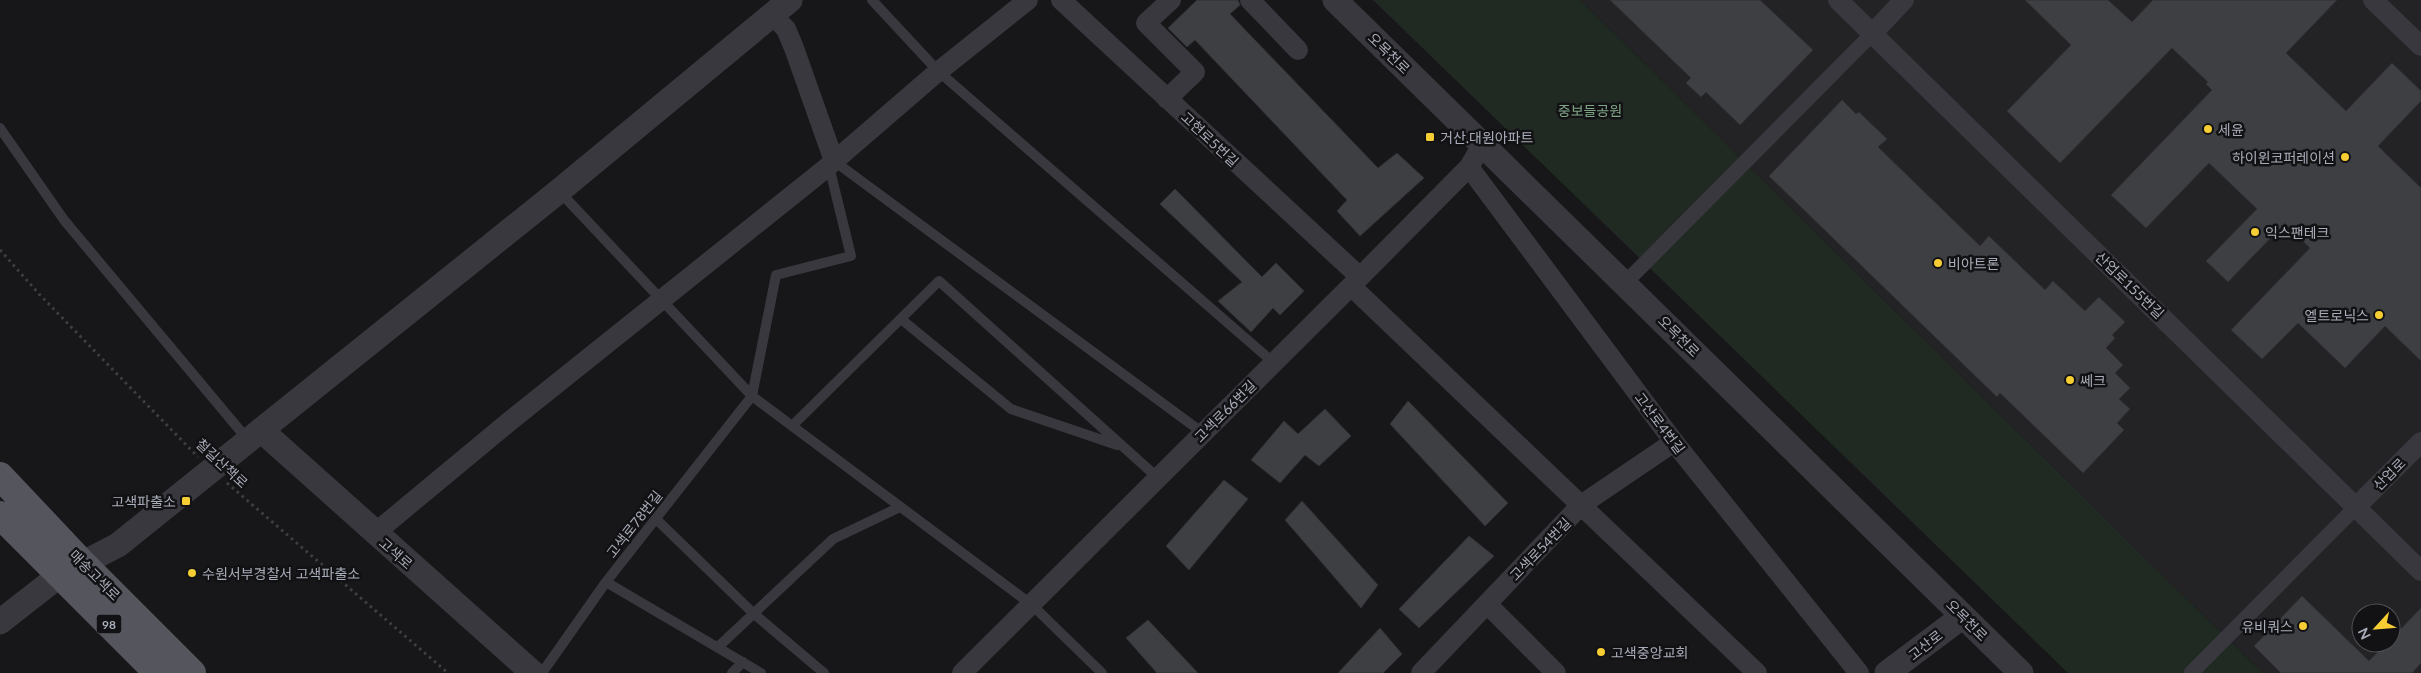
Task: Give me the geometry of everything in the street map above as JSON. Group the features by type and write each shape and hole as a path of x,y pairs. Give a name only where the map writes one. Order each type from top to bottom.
{"main road":[{"name":"매송고색로","path":"0,476 72,569 158,673"},
{"name":"매송고색로","path":"0,515 72,569 192,673"}],"street":[{"path":"375,534 661,300 831,164 938,71 1028,0"},
{"name":"고현로5번길","path":"1061,0 1167,99 1581,506 1757,673"},
{"path":"1167,99 1195,72 1146,23 1171,0"},
{"path":"1250,0 1298,50"},
{"name":"오목천로","path":"1336,0 2021,673"},
{"name":"산업로155번길","path":"1838,0 2421,571"},
{"path":"1625,283 1904,0"},
{"path":"2373,0 2421,46"},
{"path":"0,622 72,569 118,545 559,190 781,7 786,29 794,48 831,164"},
{"name":"고색로66번길","path":"962,673 1355,282 1468,166 1482,143"},
{"name":"고산로4번길","path":"1468,166 1674,442 1859,673"},
{"name":"고색로","path":"255,436 375,534 533,673"},
{"name":"고색로54번길","path":"1421,673 1581,506 1674,442"},
{"name":"산업로","path":"2356,507 2421,442"},
{"path":"2191,673 2356,507"},
{"path":"1487,604 1556,673"},
{"name":"고산로","path":"1897,670 1963,616"}],"lane":[{"path":"872,0 938,71 1274,362"},
{"path":"0,128 64,220 255,436"},
{"path":"752,396 776,275 851,256 831,164"},
{"path":"831,164 1203,433"},
{"path":"559,190 752,396 1032,605 1102,673"},
{"path":"792,426 939,281 1158,478"},
{"path":"900,319 1011,409 1123,446"},
{"name":"고색로78번길","path":"542,673 606,582 752,396"},
{"path":"718,647 833,539 900,507"},
{"path":"656,519 753,613 824,673"},
{"path":"606,582 761,673"},
{"path":"732,673 743,662"}],"path":[{"name":"철길산책로","path":"0,250 40,295 212,470 448,673"}],"shaded area":[{"path":"1580,0 2421,0 2421,673 2262,673"}],"green space":[{"name":"중보들공원","path":"1373,0 1580,0 2262,673 2068,673"}],"building":[{"path":"1197,0 1238,0 1240,5 1230,14 1378,168 1397,153 1424,178 1360,236 1337,211 1347,200 1195,40 1187,47 1168,28"},
{"path":"1610,0 1760,0 1813,50 1740,125 1706,92 1701,97 1686,83 1691,78"},
{"path":"2025,0 2108,0 2132,22 2153,0 2337,0 2286,53 2346,111 2392,63 2421,91 2421,101 2378,146 2421,188 2421,361 2385,326 2345,368 2298,323 2262,359 2231,330 2310,248 2285,223 2228,282 2206,261 2257,209 2209,163 2146,228 2111,195 2212,90 2206,84 2208,82 2172,48 2060,163 2007,111 2071,45"},
{"name":"비아트론","path":"1842,100 1856,114 1859,112 1887,139 1878,147 1980,246 1989,236 2045,290 2053,281 2085,311 2099,297 2125,322 2112,335 2115,338 2106,348 2123,365 2115,373 2130,388 2119,399 2130,409 2117,423 2124,430 2083,473 2000,393 1997,397 1769,176"},
{"path":"1175,189 1262,277 1276,263 1304,291 1280,315 1273,308 1251,332 1218,301 1242,282 1160,204"},
{"path":"1408,401 1508,503 1485,526 1390,424"},
{"path":"1325,409 1351,436 1319,466 1305,455 1280,483 1251,460 1284,421 1298,434"},
{"path":"1224,480 1248,499 1189,570 1166,546"},
{"path":"1302,501 1378,585 1361,608 1285,520"},
{"path":"1469,536 1494,556 1419,628 1399,609"},
{"name":"유비쿼스","path":"2302,596 2351,644 2351,653 2361,653 2369,661 2377,653 2401,653 2401,629 2421,608 2421,663 2412,673 2281,673 2254,646"},
{"path":"1148,620 1198,673 1157,673 1126,638"},
{"path":"1380,628 1402,654 1383,673 1338,673"}],"place":[{"name":"세윤","path":"2208,129"},
{"name":"거산.대원아파트","path":"1430,137"},
{"name":"하이윈코퍼레이션","path":"2345,157"},
{"name":"익스팬테크","path":"2255,232"},
{"name":"비아트론","path":"1938,263"},
{"name":"엘트로닉스","path":"2379,315"},
{"name":"쎄크","path":"2070,380"},
{"name":"고색파출소","path":"186,501"},
{"name":"수원서부경찰서 고색파출소","path":"192,573"},
{"name":"유비쿼스","path":"2303,626"},
{"name":"고색중앙교회","path":"1601,652"}]}
